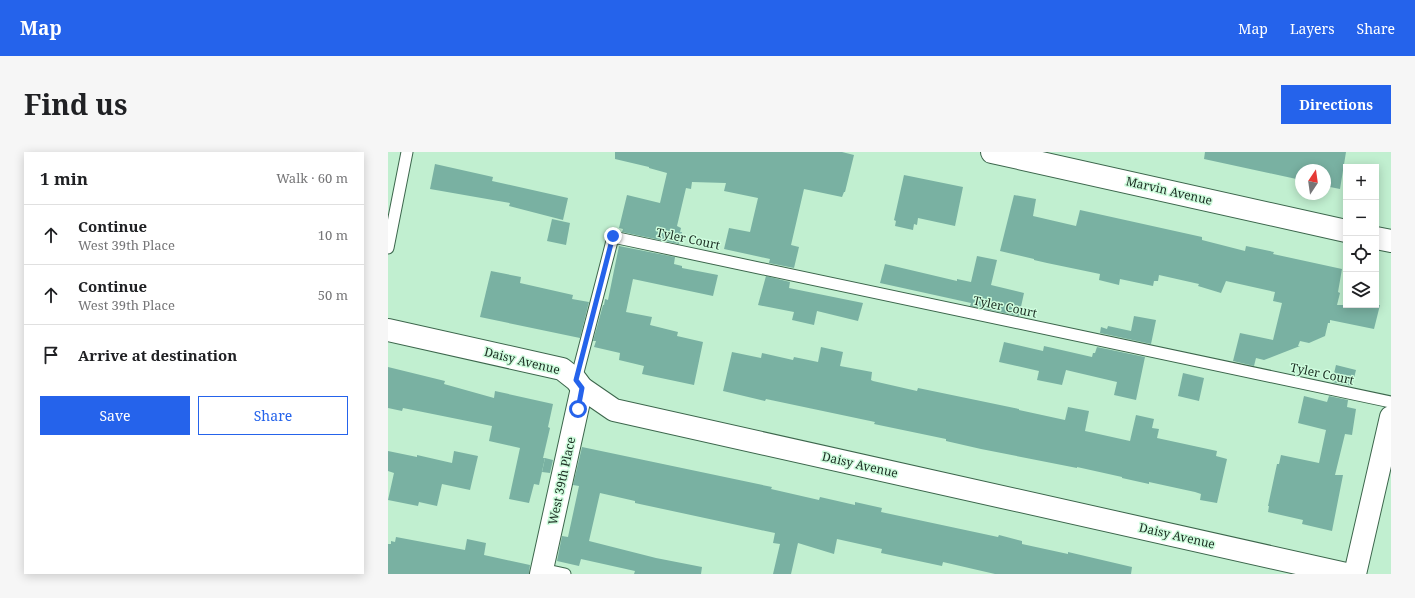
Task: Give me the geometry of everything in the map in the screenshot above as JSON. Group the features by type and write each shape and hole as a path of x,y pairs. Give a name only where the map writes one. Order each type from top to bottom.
{"street":[{"name":"Marvin Avenue","path":"992,152 1343,230"},
{"path":"1379,239 1391,241"},
{"name":"Daisy Avenue","path":"388,330 562,369 579,384 614,410 1346,574"},
{"name":"West 39th Place","path":"542,572 579,384"},
{"path":"1355,574 1391,417"}],"lane":[{"path":"388,248 407,152"},
{"name":"West 39th Place","path":"579,384 613,236"},
{"name":"Tyler Court","path":"613,236 1391,402"},
{"path":"542,572 565,574"}],"building":[{"path":"615,152 842,152 854,155 845,192 842,197 804,189 791,245 799,247 794,268 769,263 770,259 724,249 729,228 750,232 758,198 724,191 726,183 692,182 691,189 686,188 677,226 681,228 680,232 682,232 679,244 622,232 623,229 619,228 627,195 660,203 667,173 615,159"},
{"path":"1205,152 1346,152 1340,189 1331,187 1331,164 1295,164 1295,179 1204,159"},
{"path":"435,164 493,177 492,181 568,198 563,220 509,206 510,203 430,189"},
{"path":"904,175 963,187 955,226 918,218 917,225 914,224 913,230 895,226 896,221 894,220"},
{"path":"1014,195 1036,199 1033,216 1076,226 1080,210 1202,237 1202,240 1245,251 1246,246 1274,252 1273,254 1342,269 1338,292 1340,293 1337,305 1343,305 1343,308 1379,308 1380,305 1374,329 1330,320 1325,336 1309,343 1300,341 1298,346 1300,346 1264,360 1256,358 1254,366 1233,361 1240,333 1273,340 1282,303 1273,301 1275,292 1226,281 1221,293 1198,286 1199,284 1159,275 1158,281 1154,281 1153,286 1120,279 1119,285 1099,280 1100,274 1000,251"},
{"path":"552,219 570,223 566,245 547,241"},
{"path":"619,246 675,257 674,264 682,266 682,268 718,275 713,296 633,279 626,312 652,317 650,325 678,332 677,336 703,342 694,385 642,374 644,366 619,360 620,353 594,347 596,341 593,341 605,299 608,300"},
{"path":"977,256 997,260 991,285 1024,293 1019,316 970,306 971,303 880,283 885,264 957,281 957,279 971,282"},
{"path":"491,271 521,277 520,283 573,295 572,299 589,302 580,338 480,317"},
{"path":"766,276 790,282 789,288 863,303 858,321 817,311 814,325 792,320 794,312 758,305"},
{"path":"1134,316 1156,320 1151,344 1100,333 1101,327 1107,329 1108,326 1131,331"},
{"path":"1004,342 1043,351 1044,346 1092,357 1097,347 1145,357 1136,400 1114,395 1117,382 1066,370 1062,385 1037,380 1039,371 999,362"},
{"path":"821,347 843,352 840,366 872,372 871,380 873,381 917,391 918,388 1065,420 1068,407 1089,411 1085,431 1130,441 1136,415 1154,419 1152,428 1159,429 1157,438 1217,451 1216,456 1227,459 1217,503 1200,500 1201,494 1195,492 1149,482 1149,484 1077,467 981,449 946,441 946,439 874,424 875,422 766,399 765,401 723,391 732,352 761,358 762,353 793,360 794,357 818,362"},
{"path":"1336,365 1356,370 1352,386 1332,382"},
{"path":"388,367 445,381 444,384 494,398 495,391 553,404 548,427 550,428 543,458 545,458 539,485 534,484 529,503 509,499 520,448 489,441 492,426 403,408 402,411 388,408"},
{"path":"1183,373 1204,378 1199,401 1178,396"},
{"path":"1304,396 1327,402 1329,396 1348,400 1347,407 1356,409 1352,435 1345,434 1335,475 1343,475 1332,531 1302,524 1303,520 1268,512 1277,464 1279,464 1281,455 1319,463 1326,430 1298,423"},
{"path":"582,447 772,487 771,489 819,500 820,497 855,505 855,502 882,508 881,512 998,537 999,535 1022,541 1022,544 1068,554 1068,552 1132,567 1131,574 995,574 943,562 942,566 881,553 882,549 837,539 834,554 798,543 791,574 773,574 780,544 773,543 775,533 635,503 635,501 600,493 589,541 656,558 702,567 701,574 634,574 635,571 581,559 579,566 557,561 562,536 568,537 579,486 573,485"},
{"path":"388,451 417,457 417,455 452,463 454,451 478,456 470,490 442,484 437,506 419,502 418,506 388,500 394,473 388,471"},
{"path":"545,458 553,460 550,473 542,472"},
{"path":"396,537 465,550 467,539 486,543 484,555 530,565 529,574 388,574 388,544 391,544 391,541 395,542"}],"route":[{"path":"578,409 582,388 576,380 613,236"}]}
